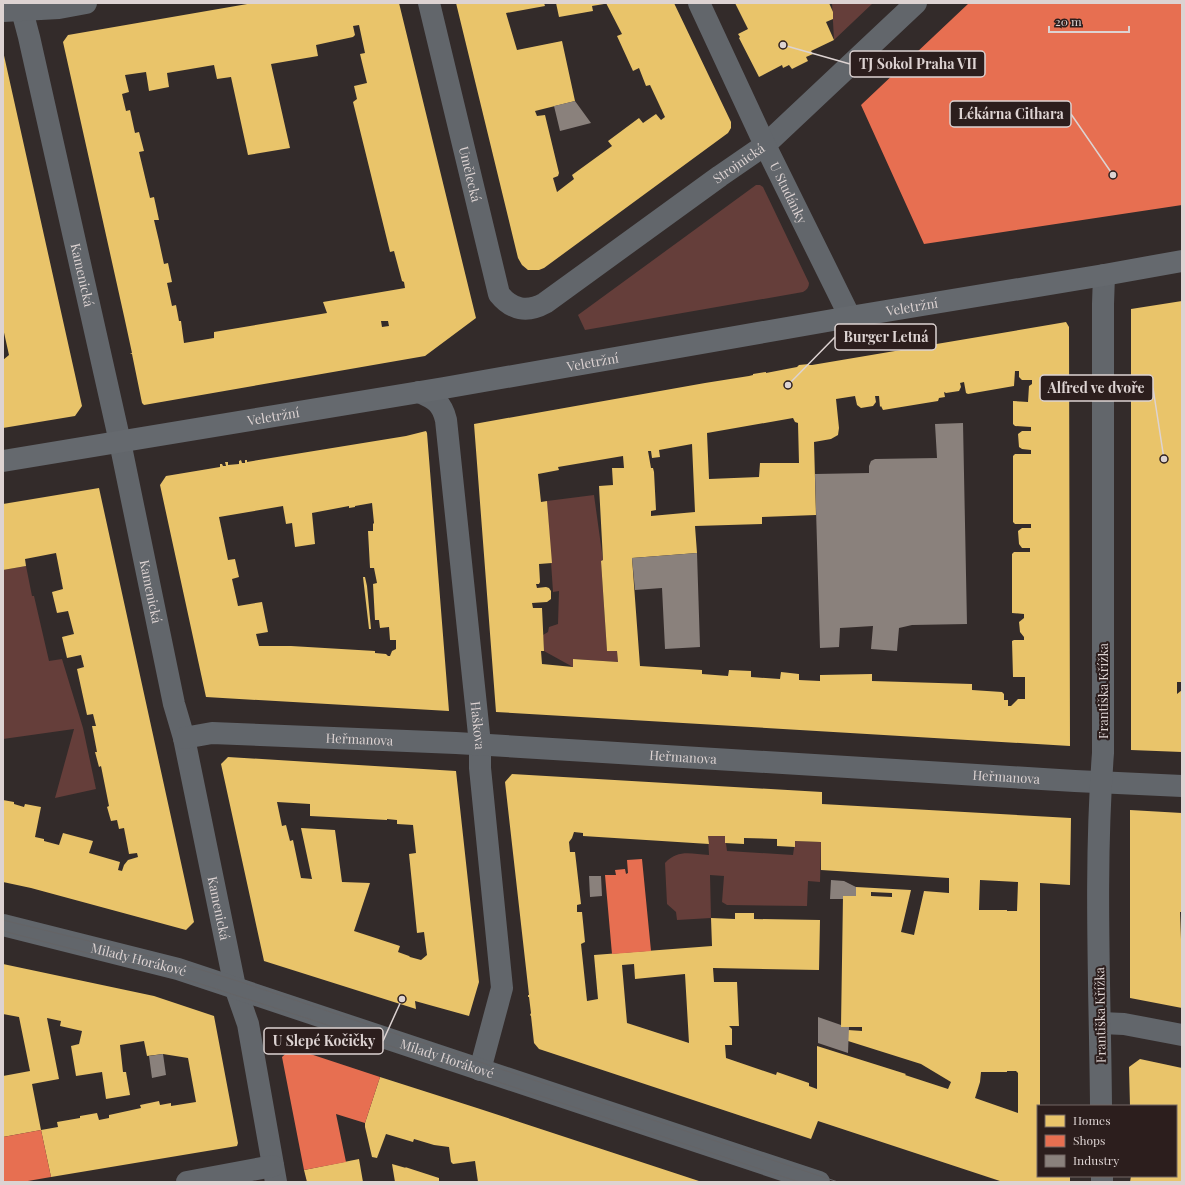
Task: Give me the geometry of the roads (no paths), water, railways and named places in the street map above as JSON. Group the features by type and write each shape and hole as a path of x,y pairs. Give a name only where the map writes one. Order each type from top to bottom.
{"main road":[{"name":"Veletržní","path":"3,461 419,392 850,317 1104,276 1182,261"}],"street":[{"path":"15,8 58,8 86,3"},
{"name":"Umělecká","path":"429,3 498,294 504,301 521,309 530,309 545,303"},
{"name":"U Studánky","path":"699,3 765,145 850,317"},
{"name":"Strojnická","path":"545,303 714,180 765,145 916,3"},
{"name":"Kamenická","path":"15,8 29,37 120,442 174,704 184,738 235,987 248,1024 274,1174"},
{"name":"Františka Křížka","path":"1101,1105 1099,805 1103,753 1104,276"},
{"name":"Haškova","path":"419,392 438,402 444,410 446,420 480,744 480,768 502,988 480,1070"},
{"name":"Heřmanova","path":"184,738 212,733 480,744 1182,786"},
{"name":"Milady Horákové","path":"3,925 170,967 235,987 819,1182"},
{"path":"1100,1023 1124,1024 1182,1035"},
{"path":"187,1182 274,1174"}],"tram line":[{"path":"3,920 179,963 244,983 838,1182"},
{"path":"3,931 176,976 799,1182"}],"place":[{"name":"TJ Sokol Praha VII","path":"783,45"},
{"name":"Lékárna Cithara","path":"1113,175"},
{"name":"Burger Letná","path":"788,385"},
{"name":"Alfred ve dvoře","path":"1164,459"},
{"name":"U Slepé Kočičky","path":"402,999"}]}
